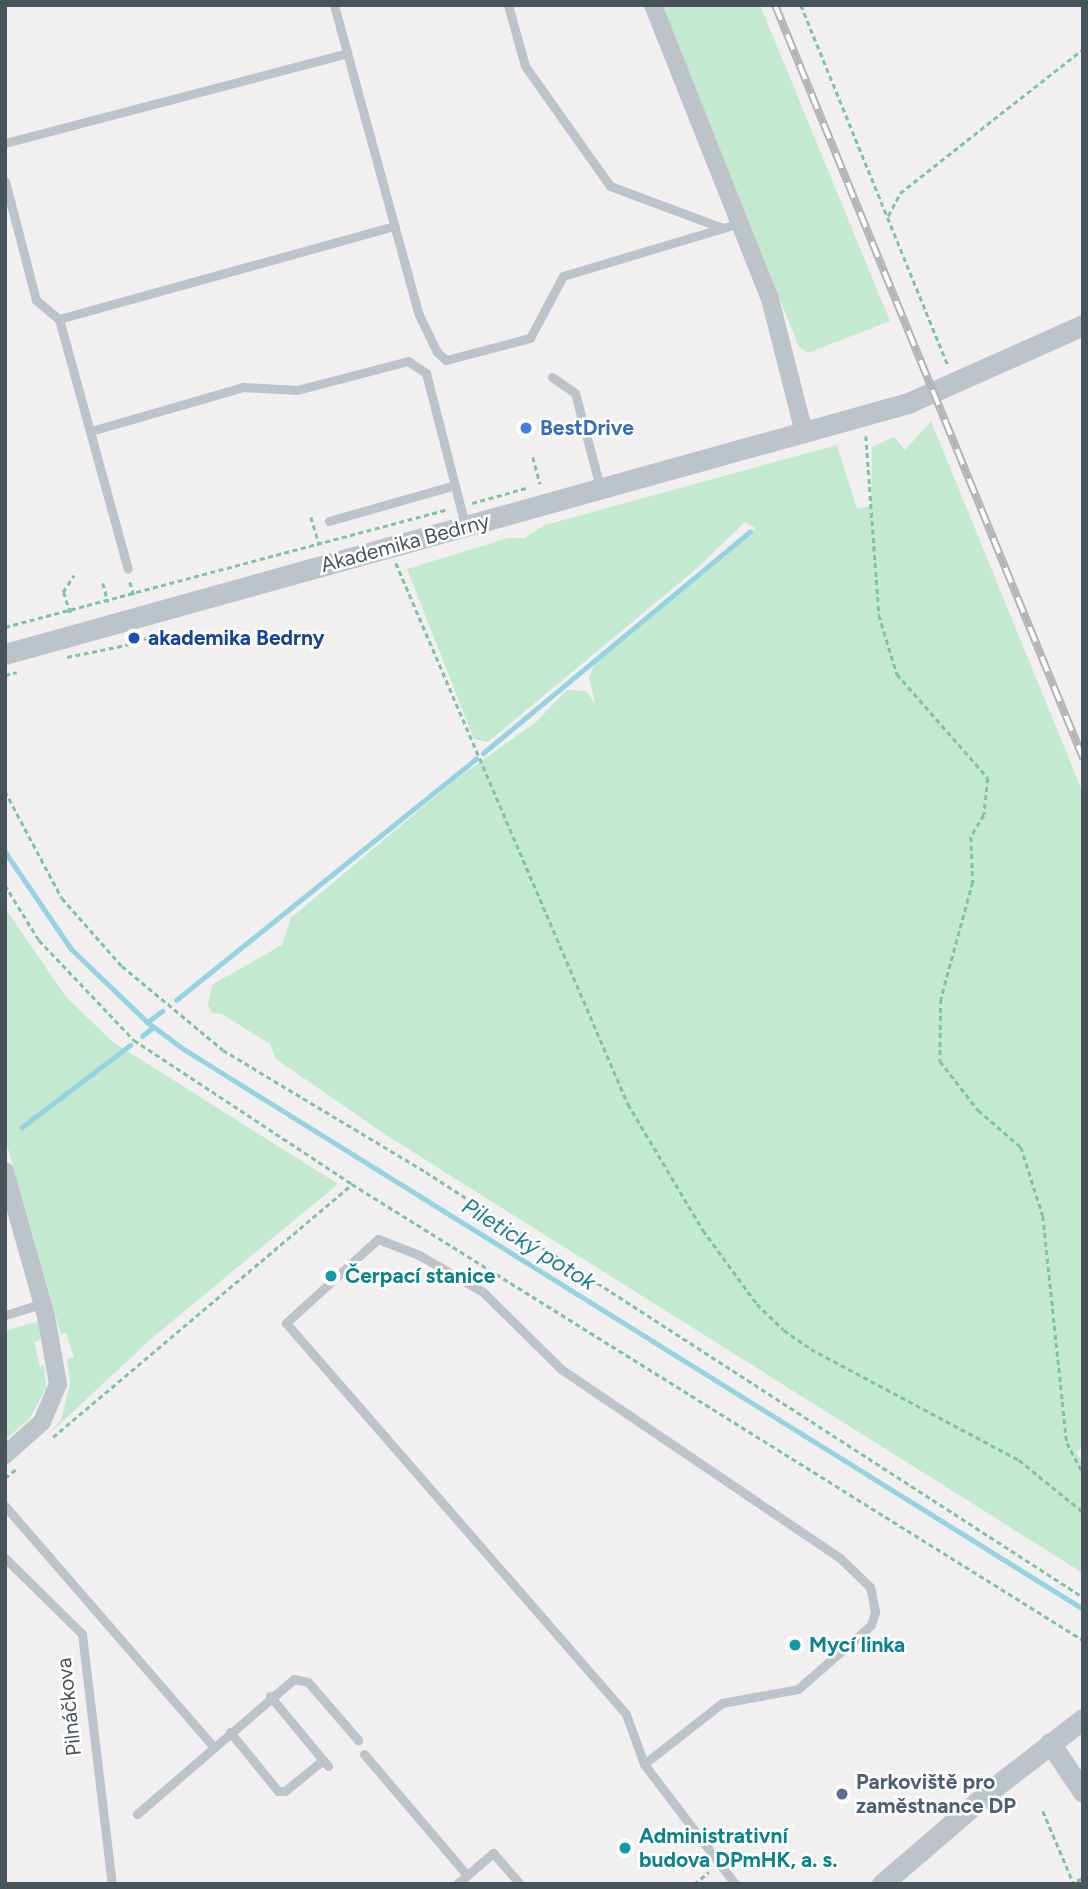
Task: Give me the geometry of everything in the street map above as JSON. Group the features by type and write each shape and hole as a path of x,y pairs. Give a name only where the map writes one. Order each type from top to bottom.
{"street":[{"path":"653,5 732,226 771,299 804,432"},
{"name":"Akademika Bedrny","path":"5,654 393,546 462,516 600,489 864,416 926,397 953,376 1083,326"},
{"path":"5,1171 56,1358 55,1399 42,1422 5,1455"},
{"path":"882,1884 1050,1743 1083,1719"},
{"path":"1050,1743 1083,1792"}],"lane":[{"path":"334,5 419,315 437,352 446,360 530,338 563,276 732,226"},
{"path":"508,5 525,66 610,186 732,226"},
{"path":"5,143 347,53"},
{"path":"5,181 36,300 60,319 128,573"},
{"path":"60,319 394,226"},
{"path":"90,431 243,387 296,390 408,361 426,373 462,516"},
{"path":"552,377 575,393 600,489"},
{"path":"329,521 455,485"},
{"path":"644,1765 722,1703 798,1689 871,1625 875,1612 870,1587 840,1558 561,1369 483,1292 419,1255 378,1239 286,1323 626,1714 644,1765 734,1884"},
{"path":"5,1315 42,1304"},
{"path":"5,1506 213,1746"},
{"name":"Pilnáčkova","path":"5,1558 82,1634 112,1884"},
{"path":"136,1814 287,1681 304,1679 358,1740"},
{"path":"230,1732 278,1791 285,1791 326,1763 270,1696"},
{"path":"364,1754 467,1875"},
{"path":"457,1884 492,1853 520,1884"}],"path":[{"path":"801,5 953,376"},
{"path":"888,218 900,193 1083,49"},
{"path":"937,373 953,376"},
{"path":"864,416 879,615 897,674 988,778 984,815 971,837 973,882 941,999 940,1061 978,1110 1021,1147 1043,1216 1067,1443 1083,1473"},
{"path":"533,457 540,484"},
{"path":"5,627 33,622 319,545 462,516 551,481"},
{"path":"311,517 319,545"},
{"path":"393,546 468,738 622,1092 703,1230 757,1304 784,1330 811,1349 1019,1460 1083,1512"},
{"path":"128,573 134,595"},
{"path":"70,612 63,592 74,575"},
{"path":"103,583 108,602"},
{"path":"5,790 62,898 122,966 223,1050 426,1172 1083,1597"},
{"path":"5,885 39,940 134,1040 352,1184 1083,1640"},
{"path":"44,1445 352,1184"},
{"path":"5,1478 25,1462"},
{"path":"1043,1811 1074,1883"},
{"path":"694,1884 709,1871"},
{"path":"1069,1884 1083,1878"}],"green space":[{"path":"662,5 760,5 890,321 808,353 799,347"},
{"path":"931,421 1083,793 1083,1447 1076,1452 1083,1462 1083,1573 386,1135 276,1059 270,1044 222,1014 212,1013 208,1005 212,985 282,945 291,918 455,780 536,722 567,690 586,691 595,704 589,677 597,660 756,528 745,522 696,569 488,742 474,739 407,569 508,538 524,538 545,525 837,445 857,509 871,506 872,447 894,437 905,450"},
{"path":"5,908 66,997 113,1042 338,1184 152,1338 49,1434 61,1420 70,1384 67,1359 74,1357 66,1333 61,1334 5,1138"},
{"path":"39,1321 40,1340 34,1342 40,1367 44,1365 46,1388 30,1418 5,1440 5,1331"}],"waterway":[{"path":"483,753 750,531"},
{"path":"176,1000 476,759"},
{"name":"Piletický potok","path":"5,852 71,949 147,1022 185,1050 1083,1609"},
{"path":"147,1022 162,1011"},
{"path":"142,1036 153,1027"},
{"path":"22,1127 130,1045"}],"railway":[{"path":"775,5 1083,758"}],"place":[{"name":"BestDrive","path":"526,428"},
{"name":"akademika Bedrny","path":"134,638"},
{"name":"Čerpací stanice","path":"331,1276"},
{"name":"Mycí linka","path":"795,1645"},
{"name":"Parkoviště pro zaměstnance DP","path":"842,1794"},
{"name":"Administrativní budova DPmHK, a. s.","path":"625,1848"}]}
